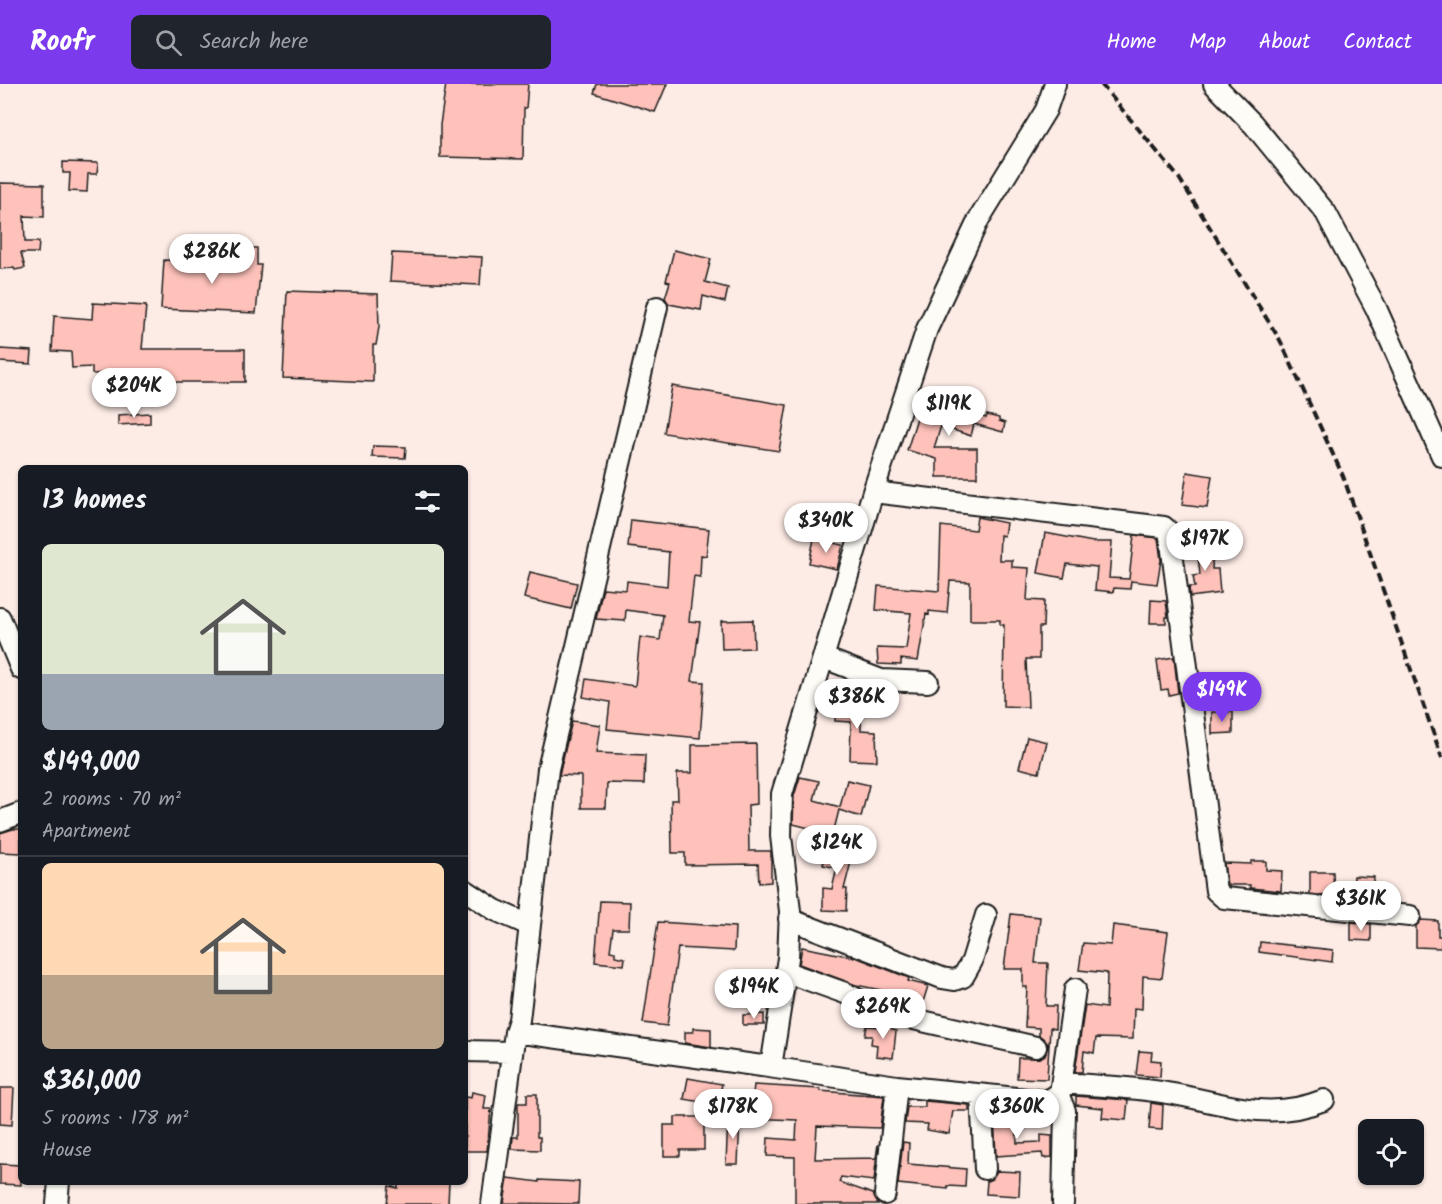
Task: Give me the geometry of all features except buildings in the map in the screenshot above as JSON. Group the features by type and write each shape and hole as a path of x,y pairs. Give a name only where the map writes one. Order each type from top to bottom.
{"street":[{"path":"762,1066 772,1061 786,972 789,919 781,836 783,794 873,492 927,329 949,278 979,219 1046,110 1055,84"},
{"path":"1214,84 1253,124 1326,213 1376,308 1442,456"},
{"path":"492,1204 511,1053 519,1020 550,757 657,307"},
{"path":"873,492 1164,527 1169,532 1171,543 1216,891 1224,898 1410,916"},
{"path":"0,618 18,662"},
{"path":"824,658 881,680 928,682"},
{"path":"0,821 18,814"},
{"path":"468,892 495,910 529,925"},
{"path":"789,919 942,978 954,980 963,977 972,961 986,915"},
{"path":"786,972 845,993 883,1012 1036,1047"},
{"path":"1063,1204 1065,1111 1061,1090 1075,989"},
{"path":"515,1032 897,1086 1047,1101 1061,1090 1148,1089 1255,1112 1283,1112 1324,1100"},
{"path":"468,1052 511,1053"},
{"path":"885,1194 897,1086"},
{"path":"981,1095 985,1169"},
{"path":"57,1204 59,1185"}],"railway":[{"path":"1101,84 1179,178 1280,340 1343,476 1442,758"}]}
